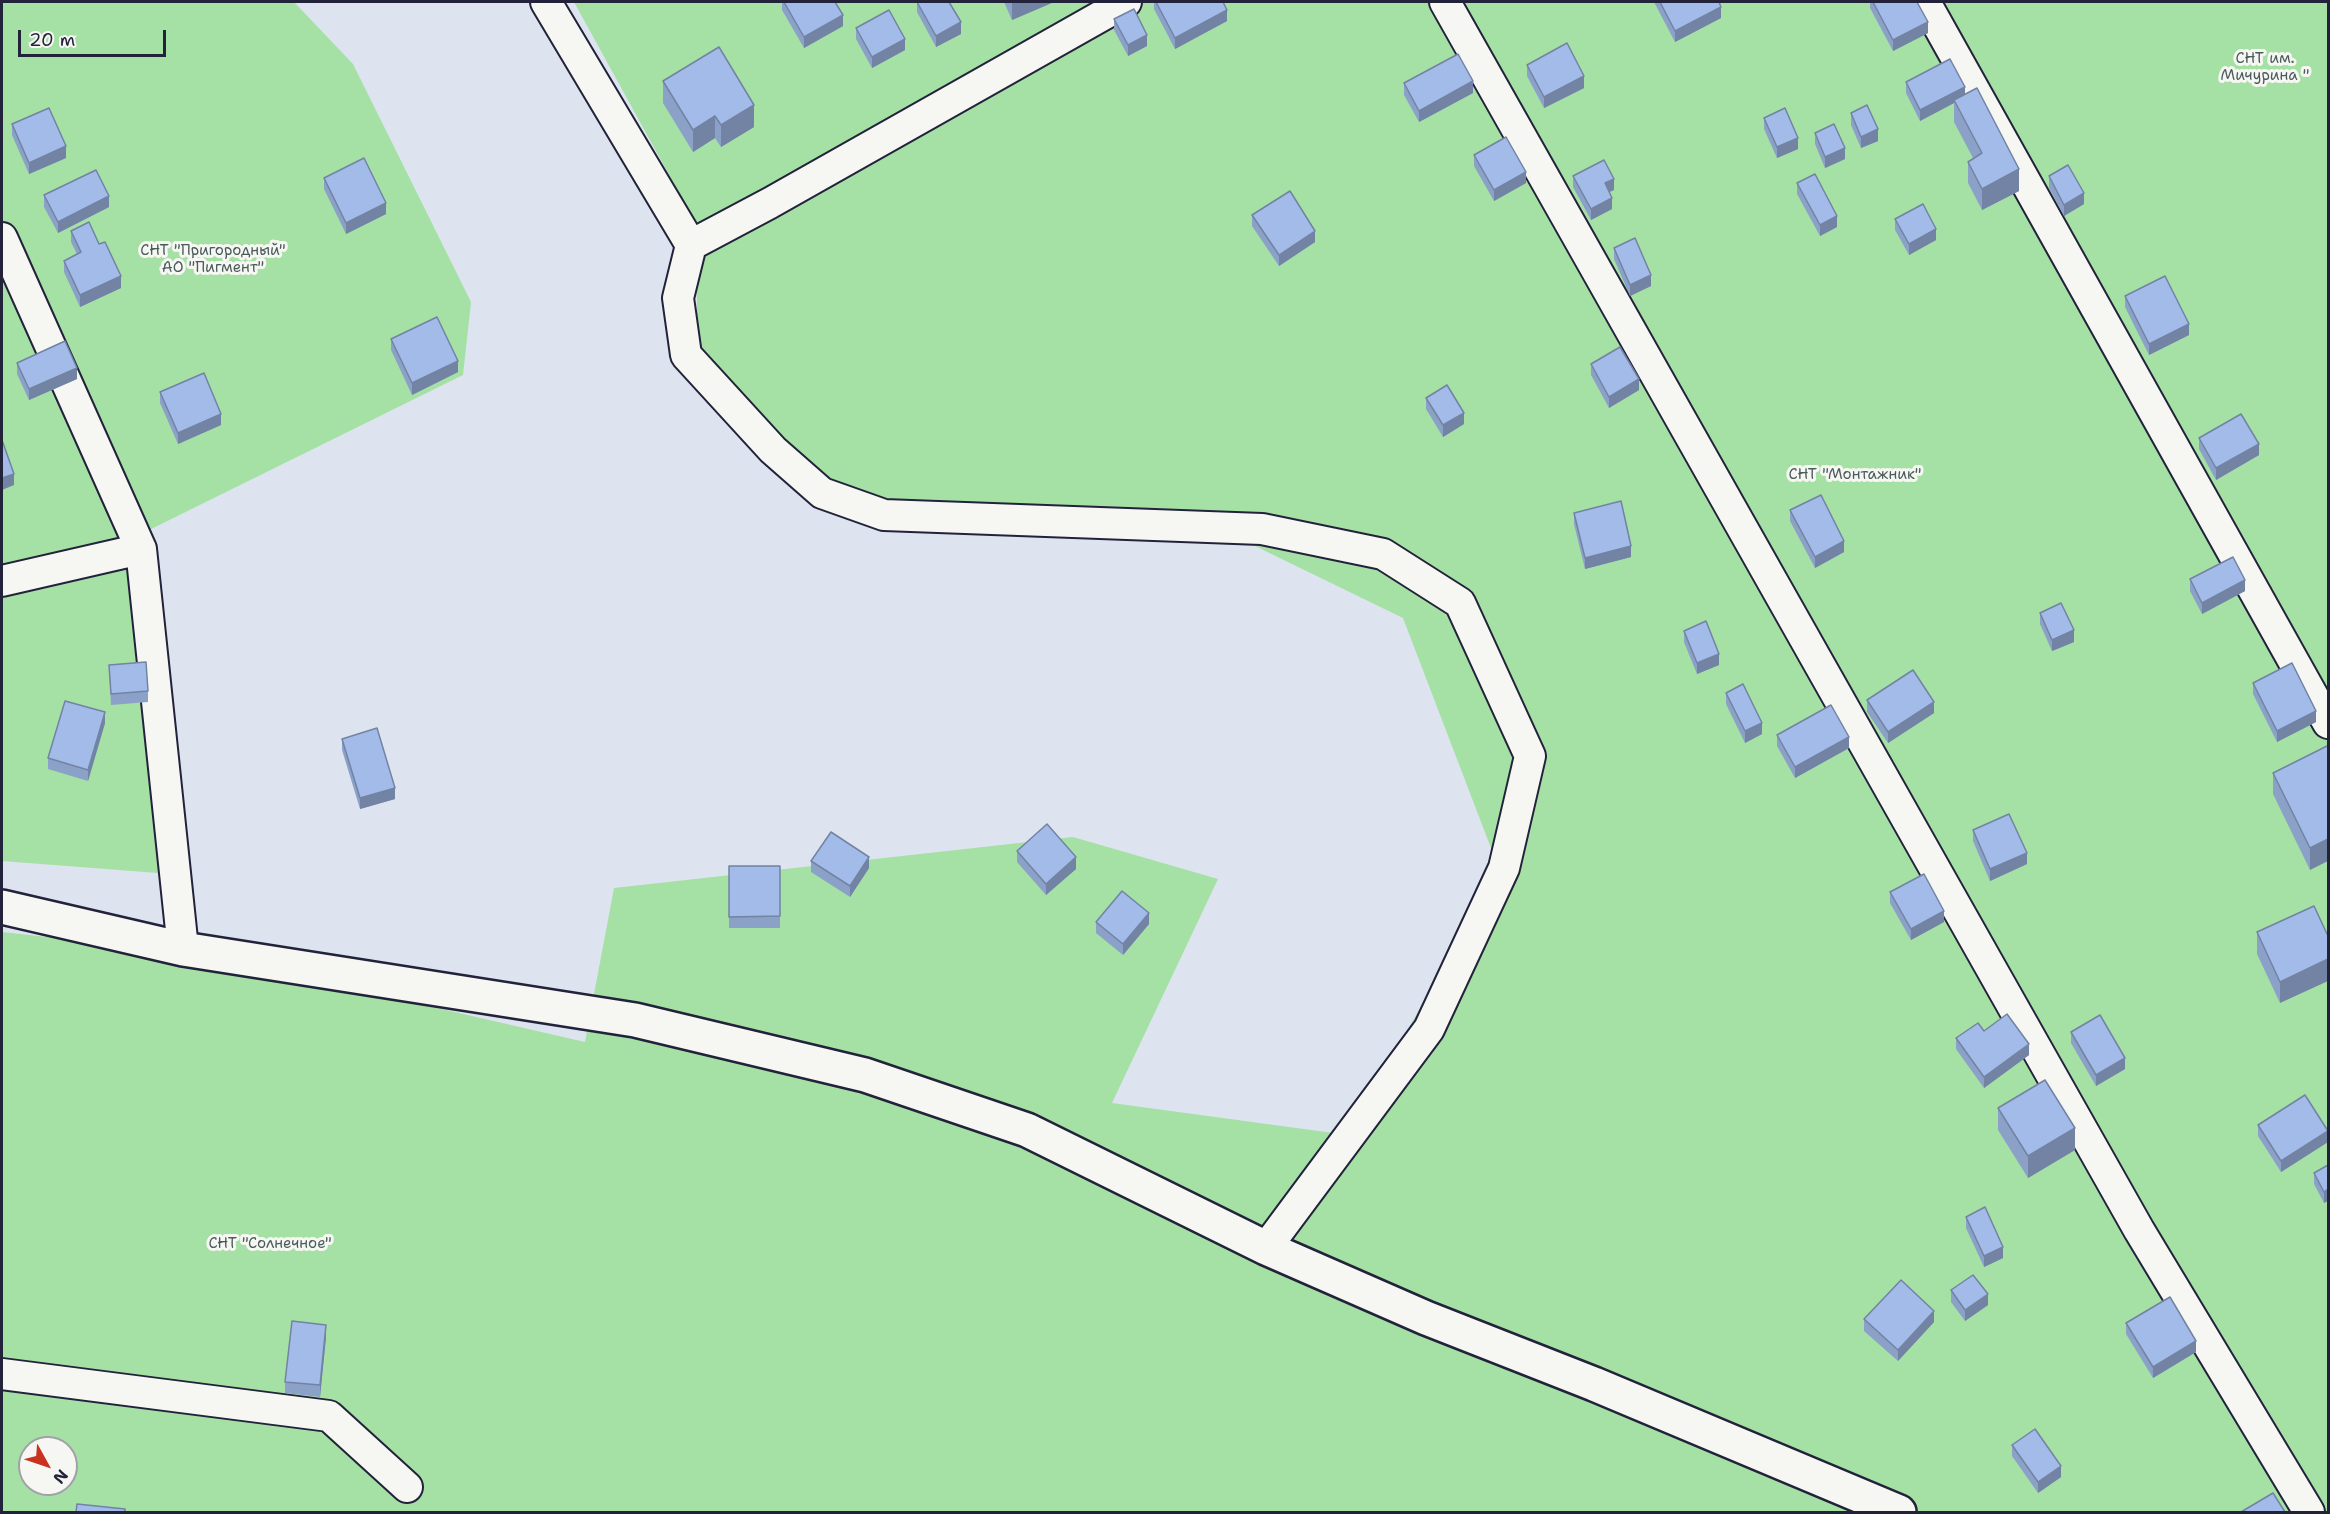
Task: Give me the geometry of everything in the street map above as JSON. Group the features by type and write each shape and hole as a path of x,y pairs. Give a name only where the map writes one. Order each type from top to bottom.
{"street":[{"path":"2,907 183,949 635,1020 865,1075 1028,1130 1266,1248 1426,1318 1594,1384 1899,1512"}],"lane":[{"path":"546,2 691,245 678,298 686,355 773,450 822,493 884,515 1262,529 1383,554 1460,603 1530,756 1504,868 1429,1029 1266,1248"},
{"path":"691,245 1126,2"},
{"path":"1445,2 2139,1230 2309,1512"},
{"path":"1925,2 2328,723"},
{"path":"2,238 141,549 183,949"},
{"path":"2,581 141,549"},
{"path":"2,1374 329,1416 407,1487"}],"green space":[{"name":"СНТ \"Пригородный\" АО \"Пигмент\"","path":"2,2 294,2 353,64 471,302 463,375 141,534 184,875 2,861"},
{"name":"СНТ \"Монтажник\"","path":"574,2 2328,2 2328,1512 2,1512 2,932 202,954 585,1042 614,888 1073,837 1218,879 1112,1103 1348,1135 1499,869 1403,618 1255,546 864,523 694,373 697,300 690,213"}],"building":[{"path":"784,2 835,2 843,15 804,37"},
{"path":"917,2 949,2 961,22 936,36"},
{"path":"1156,2 1223,2 1227,10 1175,38"},
{"path":"1660,2 1719,2 1721,7 1675,31"},
{"path":"1873,2 1917,2 1928,22 1893,40"},
{"path":"1134,9 1147,35 1128,45 1114,19"},
{"path":"889,10 905,39 872,57 856,28"},
{"path":"1567,43 1584,76 1544,97 1527,65"},
{"path":"719,47 754,105 721,125 715,116 693,130 663,81"},
{"path":"1458,54 1473,81 1419,111 1404,83"},
{"path":"1950,59 1965,87 1920,110 1906,82"},
{"path":"1977,88 2019,169 1982,189 1968,162 1982,153 1954,100"},
{"path":"1867,105 1878,129 1861,137 1851,113"},
{"path":"49,108 66,146 29,163 12,124"},
{"path":"1785,108 1798,138 1777,147 1764,118"},
{"path":"1834,124 1845,148 1825,157 1815,133"},
{"path":"1506,137 1526,172 1494,190 1474,155"},
{"path":"364,158 386,203 346,223 324,178"},
{"path":"1604,160 1614,179 1605,183 1612,198 1591,209 1573,176"},
{"path":"2068,165 2084,193 2064,205 2049,176"},
{"path":"96,170 109,196 58,222 44,195"},
{"path":"1815,174 1837,216 1820,225 1797,183"},
{"path":"1290,191 1315,231 1279,255 1252,215"},
{"path":"1923,204 1936,229 1909,244 1895,219"},
{"path":"89,222 99,244 105,242 121,276 80,295 64,261 81,252 71,231"},
{"path":"1635,238 1651,275 1630,285 1614,248"},
{"path":"2165,276 2189,324 2149,344 2125,296"},
{"path":"437,317 458,361 412,383 391,339"},
{"path":"65,341 77,368 29,389 17,363"},
{"path":"1620,347 1639,379 1609,397 1591,364"},
{"path":"204,373 221,414 178,433 160,392"},
{"path":"1447,385 1464,413 1443,425 1426,398"},
{"path":"2241,414 2259,444 2216,468 2199,438"},
{"path":"2,440 14,474 2,478"},
{"path":"1821,495 1844,541 1815,557 1790,510"},
{"path":"1621,501 1631,546 1585,558 1574,513"},
{"path":"2233,557 2245,580 2202,603 2190,579"},
{"path":"2061,603 2074,630 2052,640 2040,613"},
{"path":"1706,621 1719,654 1697,663 1684,631"},
{"path":"146,662 148,691 111,694 109,665"},
{"path":"2292,663 2316,711 2277,731 2253,683"},
{"path":"1913,670 1934,702 1888,732 1867,700"},
{"path":"1743,684 1762,723 1745,731 1726,693"},
{"path":"65,701 105,712 88,770 48,758"},
{"path":"1831,705 1849,737 1795,767 1777,735"},
{"path":"377,728 395,788 360,798 342,739"},
{"path":"2327,746 2328,839 2310,848 2273,773"},
{"path":"2009,814 2027,853 1990,869 1973,830"},
{"path":"1047,824 1076,857 1046,884 1017,851"},
{"path":"831,832 869,857 850,886 811,861"},
{"path":"729,866 780,866 780,916 729,917"},
{"path":"1924,874 1944,911 1911,929 1890,892"},
{"path":"1122,891 1149,913 1123,944 1096,922"},
{"path":"2314,906 2328,936 2328,959 2280,982 2257,932"},
{"path":"2007,1014 2029,1044 1984,1077 1956,1038 1978,1023 1984,1031"},
{"path":"2100,1015 2125,1058 2096,1075 2071,1032"},
{"path":"2045,1080 2075,1128 2028,1156 1998,1108"},
{"path":"2305,1095 2328,1131 2281,1161 2258,1125"},
{"path":"2328,1165 2328,1189 2324,1192 2314,1173"},
{"path":"1985,1207 2003,1247 1984,1256 1966,1217"},
{"path":"1973,1275 1988,1294 1965,1310 1951,1290"},
{"path":"1901,1280 1934,1311 1898,1350 1864,1319"},
{"path":"2170,1297 2196,1341 2153,1367 2126,1323"},
{"path":"292,1321 326,1325 320,1385 285,1382"},
{"path":"2035,1429 2061,1466 2038,1482 2012,1445"},
{"path":"2273,1493 2285,1512 2241,1512"},
{"path":"77,1504 125,1509 125,1512 76,1512"}],"park label":[{"name":"СНТ им. Мичурина \"","path":"2265,68"},
{"name":"СНТ \"Солнечное\"","path":"270,1244"}]}
